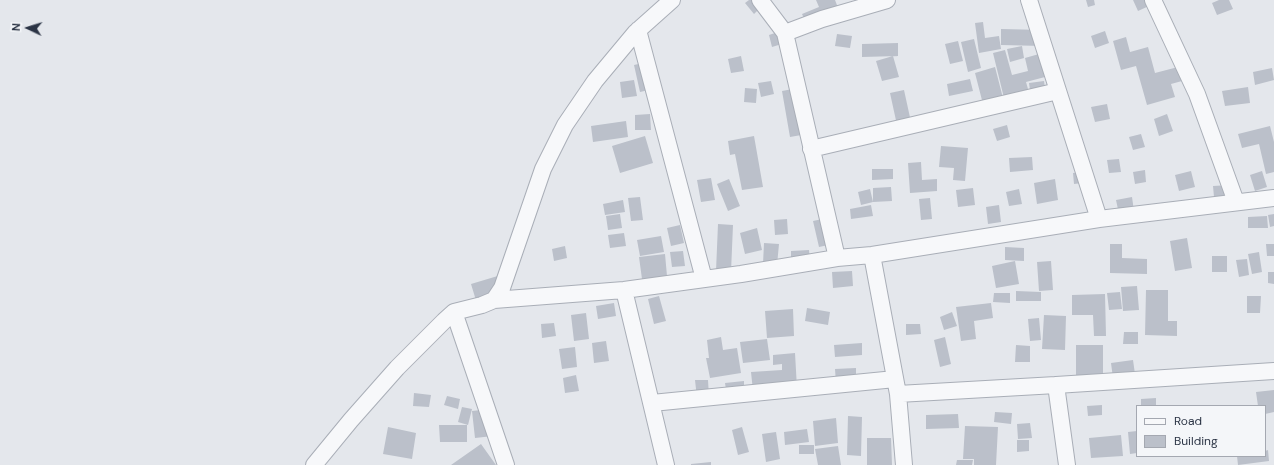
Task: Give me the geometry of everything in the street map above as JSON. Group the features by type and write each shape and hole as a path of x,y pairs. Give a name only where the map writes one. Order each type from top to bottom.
{"street":[{"path":"494,300 502,288 543,169 565,126 595,81 638,30 672,0"},
{"path":"760,0 785,33 837,258"},
{"path":"785,33 822,19 887,0"},
{"path":"1029,0 1099,219"},
{"path":"1154,0 1197,94 1236,202"},
{"path":"638,30 704,279"},
{"path":"812,149 1058,91"},
{"path":"314,465 397,368 454,312 482,305 494,300 624,290 837,258 872,255 1099,219 1274,198"},
{"path":"872,255 897,386 904,465"},
{"path":"624,290 666,465"},
{"path":"454,312 506,465"},
{"path":"652,404 897,386 1056,385 1274,372 1274,375"},
{"path":"1056,385 1066,465"}],"building":[{"path":"749,0 758,0 763,5 754,14 745,3"},
{"path":"816,0 835,0 840,13 808,27 802,14 819,7"},
{"path":"1086,0 1094,0 1095,5 1088,7"},
{"path":"1133,0 1148,0 1151,5 1138,11"},
{"path":"1219,0 1229,0 1233,9 1217,15 1212,3"},
{"path":"983,22 985,38 999,36 1001,49 979,53 975,23"},
{"path":"1001,29 1043,30 1043,46 1001,45"},
{"path":"781,31 785,43 772,47 769,35"},
{"path":"1105,31 1109,43 1095,48 1091,36"},
{"path":"837,34 852,36 850,48 835,46"},
{"path":"1126,37 1130,52 1148,47 1155,73 1178,67 1182,81 1171,84 1175,97 1147,105 1136,66 1121,70 1113,41"},
{"path":"974,39 981,68 968,72 961,42"},
{"path":"958,41 963,61 950,64 945,44"},
{"path":"898,43 898,56 862,57 862,44"},
{"path":"1022,46 1024,58 1010,62 1007,49"},
{"path":"1005,50 1012,75 1028,71 1025,58 1046,52 1049,92 1045,77 1026,82 1030,96 1005,102 993,53"},
{"path":"741,56 744,71 731,73 728,59"},
{"path":"893,56 899,77 882,81 876,61"},
{"path":"647,62 653,89 640,92 634,65"},
{"path":"995,67 1004,102 984,108 975,73"},
{"path":"1272,68 1274,80 1255,85 1253,72"},
{"path":"970,79 973,91 949,96 947,84"},
{"path":"634,80 637,96 622,98 620,82"},
{"path":"771,81 774,94 761,97 758,83"},
{"path":"1044,81 1046,95 1031,97 1029,83"},
{"path":"1248,87 1250,103 1225,106 1222,91"},
{"path":"745,88 757,89 756,103 744,102"},
{"path":"798,88 807,134 790,137 782,91"},
{"path":"904,90 911,122 897,125 890,93"},
{"path":"1107,104 1110,119 1095,122 1091,107"},
{"path":"650,114 651,130 635,130 635,115"},
{"path":"1167,114 1173,131 1159,136 1154,119"},
{"path":"626,121 628,137 593,142 591,126"},
{"path":"1007,125 1010,137 997,141 993,129"},
{"path":"1270,126 1274,142 1274,172 1266,174 1259,144 1242,148 1238,134"},
{"path":"1141,134 1145,147 1133,150 1129,137"},
{"path":"645,136 653,163 620,173 612,146"},
{"path":"754,136 763,187 742,190 735,154 730,155 728,141"},
{"path":"941,146 968,148 965,181 953,180 954,168 939,167"},
{"path":"1032,157 1033,170 1010,172 1009,158"},
{"path":"1119,159 1121,172 1109,173 1107,160"},
{"path":"921,162 922,180 937,179 937,191 910,193 908,163"},
{"path":"872,169 893,169 893,179 872,180"},
{"path":"1145,170 1146,182 1135,184 1133,172"},
{"path":"1090,171 1091,182 1074,184 1073,173"},
{"path":"1191,171 1195,187 1179,191 1175,175"},
{"path":"1262,171 1267,187 1255,191 1250,175"},
{"path":"711,178 715,200 701,202 697,180"},
{"path":"729,179 740,206 728,211 717,184"},
{"path":"1055,179 1058,200 1037,204 1034,183"},
{"path":"1230,185 1230,196 1214,197 1213,186"},
{"path":"891,187 892,201 873,202 873,188"},
{"path":"973,188 975,205 958,207 956,190"},
{"path":"870,189 873,202 861,205 858,192"},
{"path":"1019,189 1022,204 1009,206 1006,192"},
{"path":"640,197 643,220 631,221 628,198"},
{"path":"1132,197 1134,211 1119,214 1116,200"},
{"path":"930,198 932,219 921,220 919,199"},
{"path":"623,200 625,212 605,215 603,204"},
{"path":"871,205 873,216 851,219 850,209"},
{"path":"999,205 1001,222 988,224 986,207"},
{"path":"620,214 622,228 608,230 606,216"},
{"path":"1274,214 1274,226 1270,227 1268,215"},
{"path":"1267,216 1268,228 1248,228 1248,217"},
{"path":"827,218 833,244 819,247 813,221"},
{"path":"787,219 788,234 775,235 774,220"},
{"path":"718,224 733,225 731,272 716,271"},
{"path":"680,225 684,243 671,246 667,228"},
{"path":"757,228 762,250 745,254 740,233"},
{"path":"624,233 626,246 610,248 608,235"},
{"path":"661,236 664,252 640,256 637,240"},
{"path":"1187,238 1192,268 1175,271 1170,241"},
{"path":"764,243 779,244 777,265 763,264"},
{"path":"1110,244 1122,244 1122,258 1147,259 1147,274 1110,273"},
{"path":"1266,244 1274,244 1274,256 1267,256"},
{"path":"565,246 567,258 554,261 552,249"},
{"path":"1005,247 1024,248 1024,261 1005,260"},
{"path":"809,250 810,261 791,262 791,251"},
{"path":"683,251 685,266 672,267 670,252"},
{"path":"1259,252 1262,272 1252,274 1248,254"},
{"path":"665,254 667,276 642,279 639,257"},
{"path":"1212,256 1227,256 1227,272 1212,272"},
{"path":"1247,259 1249,275 1239,277 1236,260"},
{"path":"1015,261 1019,284 996,288 992,266"},
{"path":"1051,261 1053,290 1039,291 1037,262"},
{"path":"852,271 853,286 833,288 832,272"},
{"path":"1268,272 1274,272 1274,284 1268,283"},
{"path":"501,275 507,298 478,307 471,284"},
{"path":"1137,286 1139,310 1123,311 1121,287"},
{"path":"1146,290 1168,290 1168,321 1177,321 1177,336 1145,335"},
{"path":"1016,291 1041,292 1041,301 1016,301"},
{"path":"1120,292 1122,309 1109,310 1107,293"},
{"path":"994,293 1010,293 1010,303 993,302"},
{"path":"1105,294 1106,336 1094,336 1093,315 1072,315 1072,295"},
{"path":"659,296 666,321 654,324 648,299"},
{"path":"1247,296 1261,296 1260,313 1247,313"},
{"path":"614,303 616,316 598,319 596,306"},
{"path":"991,303 993,318 974,321 976,339 961,341 956,307"},
{"path":"807,308 830,312 828,325 805,321"},
{"path":"793,309 794,336 767,338 765,311"},
{"path":"952,312 957,326 944,330 940,317"},
{"path":"586,313 589,339 574,341 571,315"},
{"path":"1044,315 1066,316 1065,350 1042,349"},
{"path":"1039,318 1041,340 1030,341 1028,319"},
{"path":"554,323 556,336 542,338 541,324"},
{"path":"906,324 920,324 921,334 906,335"},
{"path":"1124,332 1138,332 1138,344 1123,344"},
{"path":"721,337 723,350 737,348 741,373 710,378 706,358 709,358 707,340"},
{"path":"945,337 951,364 940,367 934,340"},
{"path":"767,339 770,360 743,363 740,342"},
{"path":"606,341 609,361 594,363 592,343"},
{"path":"862,343 862,355 835,357 834,345"},
{"path":"1016,345 1030,346 1030,362 1015,362"},
{"path":"1076,345 1103,345 1103,380 1076,380"},
{"path":"575,347 577,367 562,369 559,349"},
{"path":"795,353 797,388 753,391 751,372 782,370 782,364 773,365 773,355"},
{"path":"1133,360 1135,374 1113,378 1111,363"},
{"path":"856,368 856,382 836,383 835,369"},
{"path":"576,375 579,391 565,393 563,378"},
{"path":"695,380 708,380 709,397 697,398"},
{"path":"744,381 744,395 727,396 725,383"},
{"path":"1274,390 1274,412 1266,414 1266,405 1258,405 1256,392"},
{"path":"414,393 431,395 429,407 413,406"},
{"path":"447,396 460,399 458,409 444,405"},
{"path":"1156,398 1156,405 1141,405 1141,399"},
{"path":"1102,405 1102,415 1088,416 1087,406"},
{"path":"462,407 472,409 468,425 458,422"},
{"path":"490,409 493,436 475,438 472,411"},
{"path":"995,412 1012,413 1011,424 994,422"},
{"path":"958,414 959,428 926,429 926,415"},
{"path":"848,416 862,417 861,456 847,455"},
{"path":"836,418 838,443 815,446 813,421"},
{"path":"1030,423 1032,438 1018,439 1017,424"},
{"path":"439,425 467,425 467,442 440,442"},
{"path":"965,426 998,427 996,465 974,465 974,459 963,459"},
{"path":"388,427 416,433 412,459 383,454"},
{"path":"742,427 749,452 738,455 732,430"},
{"path":"807,429 809,442 785,445 784,432"},
{"path":"1136,431 1136,453 1130,454 1128,432"},
{"path":"776,432 780,459 766,462 762,434"},
{"path":"1121,435 1123,456 1091,458 1089,438"},
{"path":"867,438 891,438 892,465 867,465"},
{"path":"1017,440 1029,440 1029,451 1017,452"},
{"path":"481,444 496,465 451,465"},
{"path":"799,445 814,445 814,454 799,454"},
{"path":"838,446 841,465 818,465 815,449"},
{"path":"1268,450 1269,461 1238,465 1237,457 1266,457 1266,451"},
{"path":"957,460 973,460 972,465 956,465"},
{"path":"711,462 711,465 691,465 691,464"}]}
